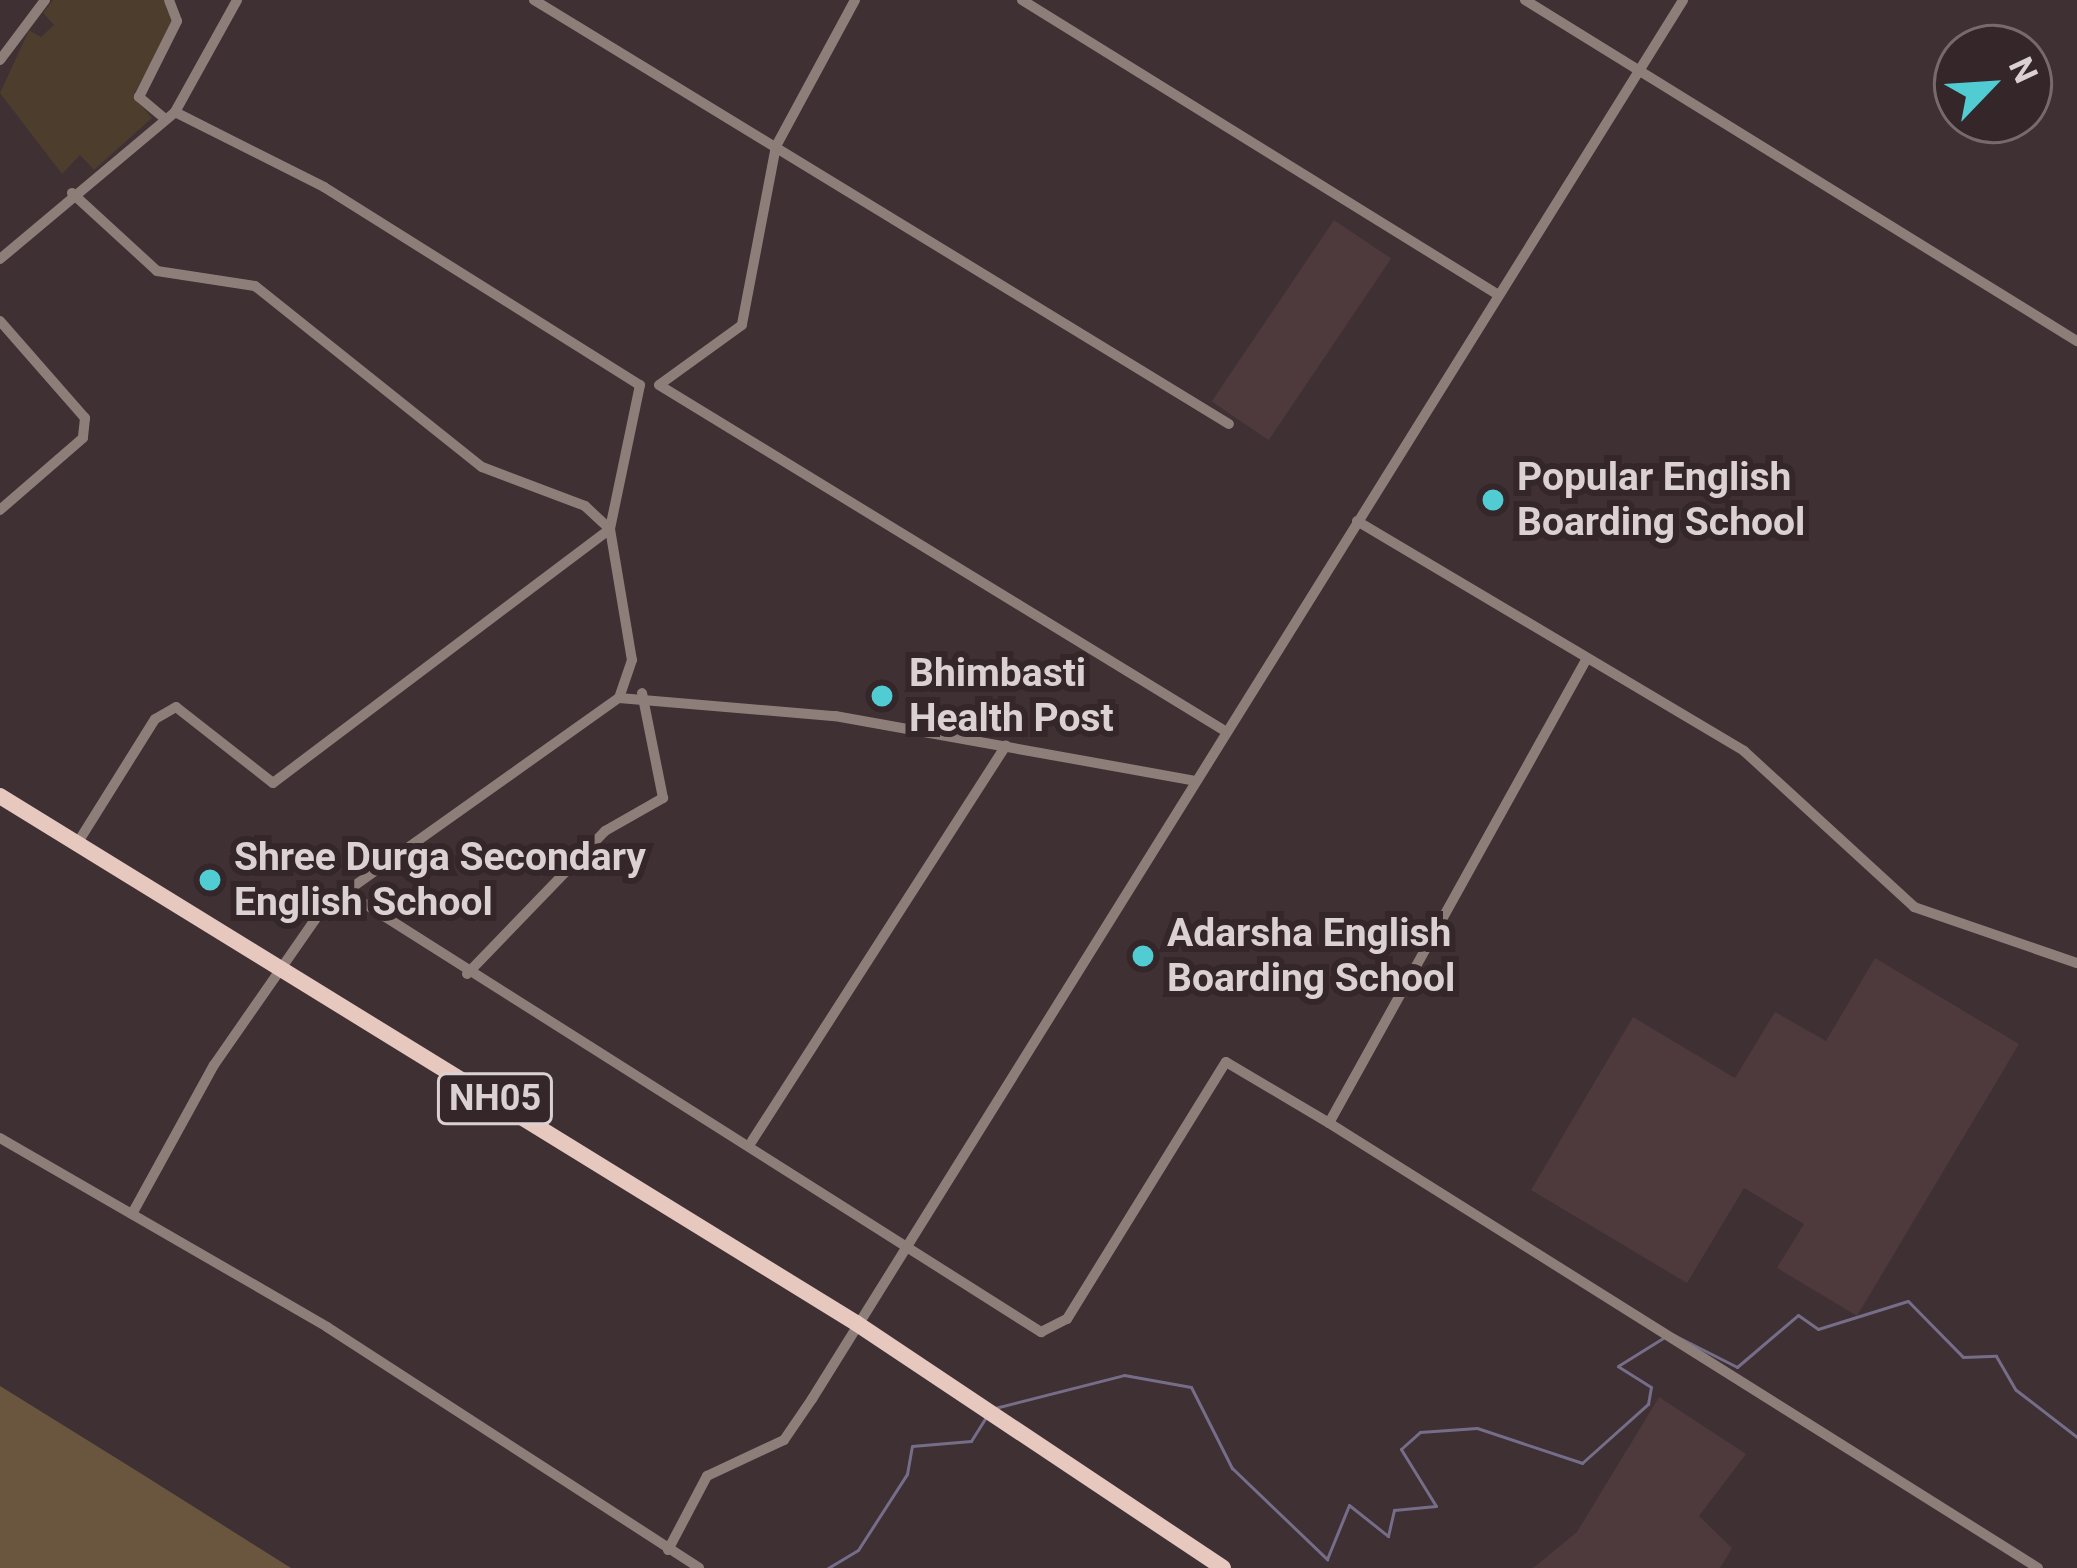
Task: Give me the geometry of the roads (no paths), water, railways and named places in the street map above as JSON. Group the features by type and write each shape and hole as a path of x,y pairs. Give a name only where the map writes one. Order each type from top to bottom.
{"main road":[{"name":"NH05","path":"2,802 856,1323 1223,1568"}],"street":[{"path":"0,60 45,0"},
{"path":"169,0 177,21 139,97 324,187 640,385 610,529 632,660 619,698"},
{"path":"0,259 72,193 170,115 237,0"},
{"path":"535,0 1229,424"},
{"path":"855,0 776,146 742,325 659,386 1222,729"},
{"path":"1022,0 1497,294"},
{"path":"1525,0 2077,341"},
{"path":"668,1550 707,1476 784,1440 1195,781 1222,729 1682,0"},
{"path":"72,193 157,271 255,286 482,467 585,506 610,529"},
{"path":"0,321 86,418 83,438 0,510"},
{"path":"1357,520 1744,751 1913,907 2077,963"},
{"path":"77,844 155,719 176,707 273,783 610,529"},
{"path":"1329,1123 1586,660"},
{"path":"132,1214 276,969 346,892 619,698 642,693 1006,746 1195,781"},
{"path":"466,974 605,831 663,798 642,693"},
{"path":"752,1141 1006,746"},
{"path":"346,892 466,974 752,1141 1041,1332 1067,1318 1226,1062 2038,1568"},
{"path":"0,1138 132,1214 699,1568"}],"waterway":[{"path":"1672,1334 1737,1367 1798,1315 1818,1329 1908,1301 1963,1357 1996,1356 2016,1390 2077,1437"},
{"path":"995,1408 1124,1375 1191,1387 1232,1468 1327,1559 1349,1505 1388,1536 1394,1510 1436,1506 1401,1449 1420,1432 1477,1428 1582,1463 1648,1404 1651,1387 1618,1366 1663,1338"},
{"path":"828,1568 858,1550 907,1474 912,1446 971,1441 985,1419"}],"place":[{"name":"Popular English Boarding School","path":"1493,500"},
{"name":"Bhimbasti Health Post","path":"882,696"},
{"name":"Shree Durga Secondary English School","path":"210,880"},
{"name":"Adarsha English Boarding School","path":"1143,956"}]}
